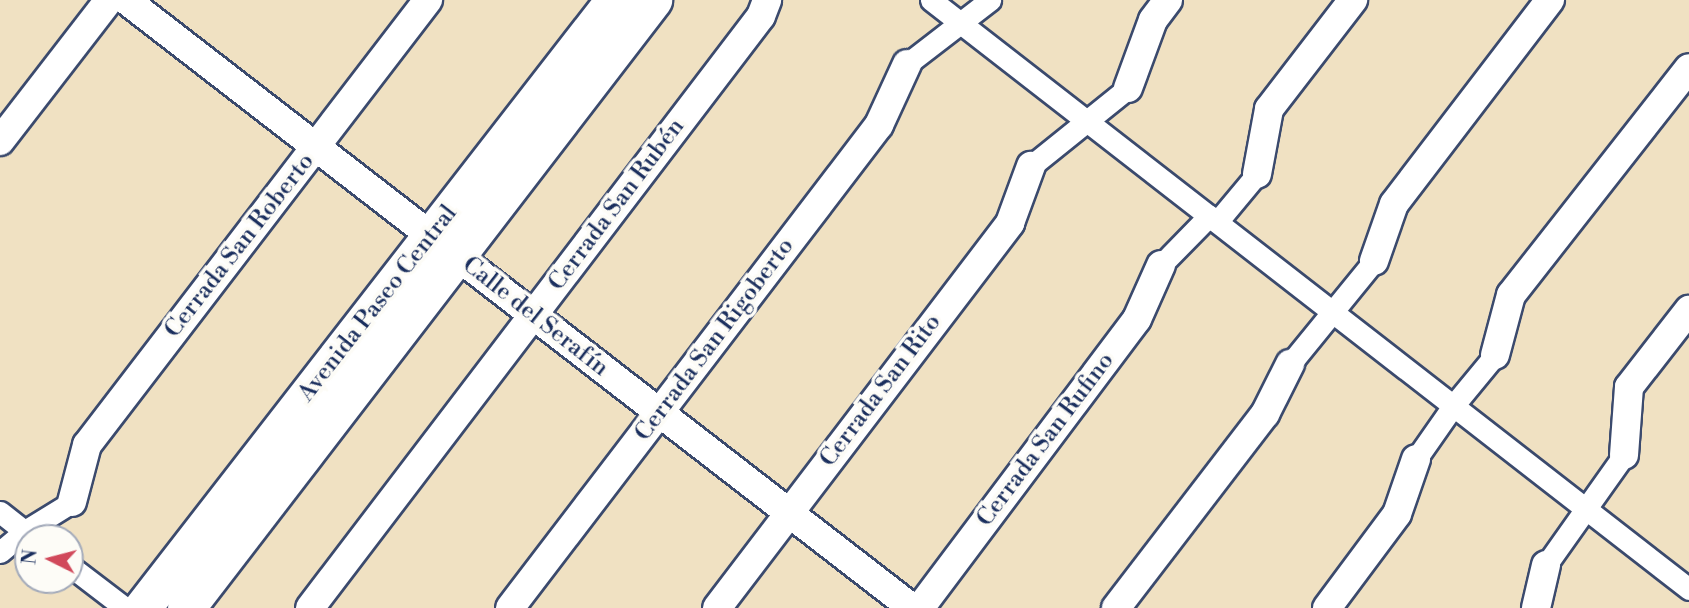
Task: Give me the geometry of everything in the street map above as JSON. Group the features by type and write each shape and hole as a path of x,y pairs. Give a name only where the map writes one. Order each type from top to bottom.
{"street":[{"path":"0,141 109,0"},
{"name":"Calle del Serafín","path":"126,0 912,608"},
{"name":"Cerrada San Roberto","path":"72,502 87,445 428,0"},
{"name":"Avenida Paseo Central","path":"186,608 614,0"},
{"name":"Avenida Paseo Central","path":"142,608 444,245 653,0"},
{"name":"Cerrada San Rubén","path":"310,608 761,16 766,0"},
{"path":"931,0 1689,589"},
{"path":"907,64 990,0"},
{"path":"1031,166 1128,88 1153,20 1168,0"},
{"path":"1161,265 1213,219 1257,174 1269,108 1353,0"},
{"path":"1116,608 1265,414 1290,364 1374,261 1394,204 1550,0"},
{"name":"Cerrada San Rigoberto","path":"510,608 879,125 907,64"},
{"path":"1327,608 1397,514 1416,460 1453,406 1495,355 1511,295 1689,68"},
{"name":"Cerrada San Rito","path":"717,608 1010,223 1031,166"},
{"name":"Cerrada San Rufino","path":"920,608 1137,319 1161,265"},
{"path":"1536,608 1546,565 1624,456 1629,387 1689,310"},
{"path":"43,524 72,502"},
{"path":"0,512 15,524"},
{"path":"84,577 125,608"}]}
